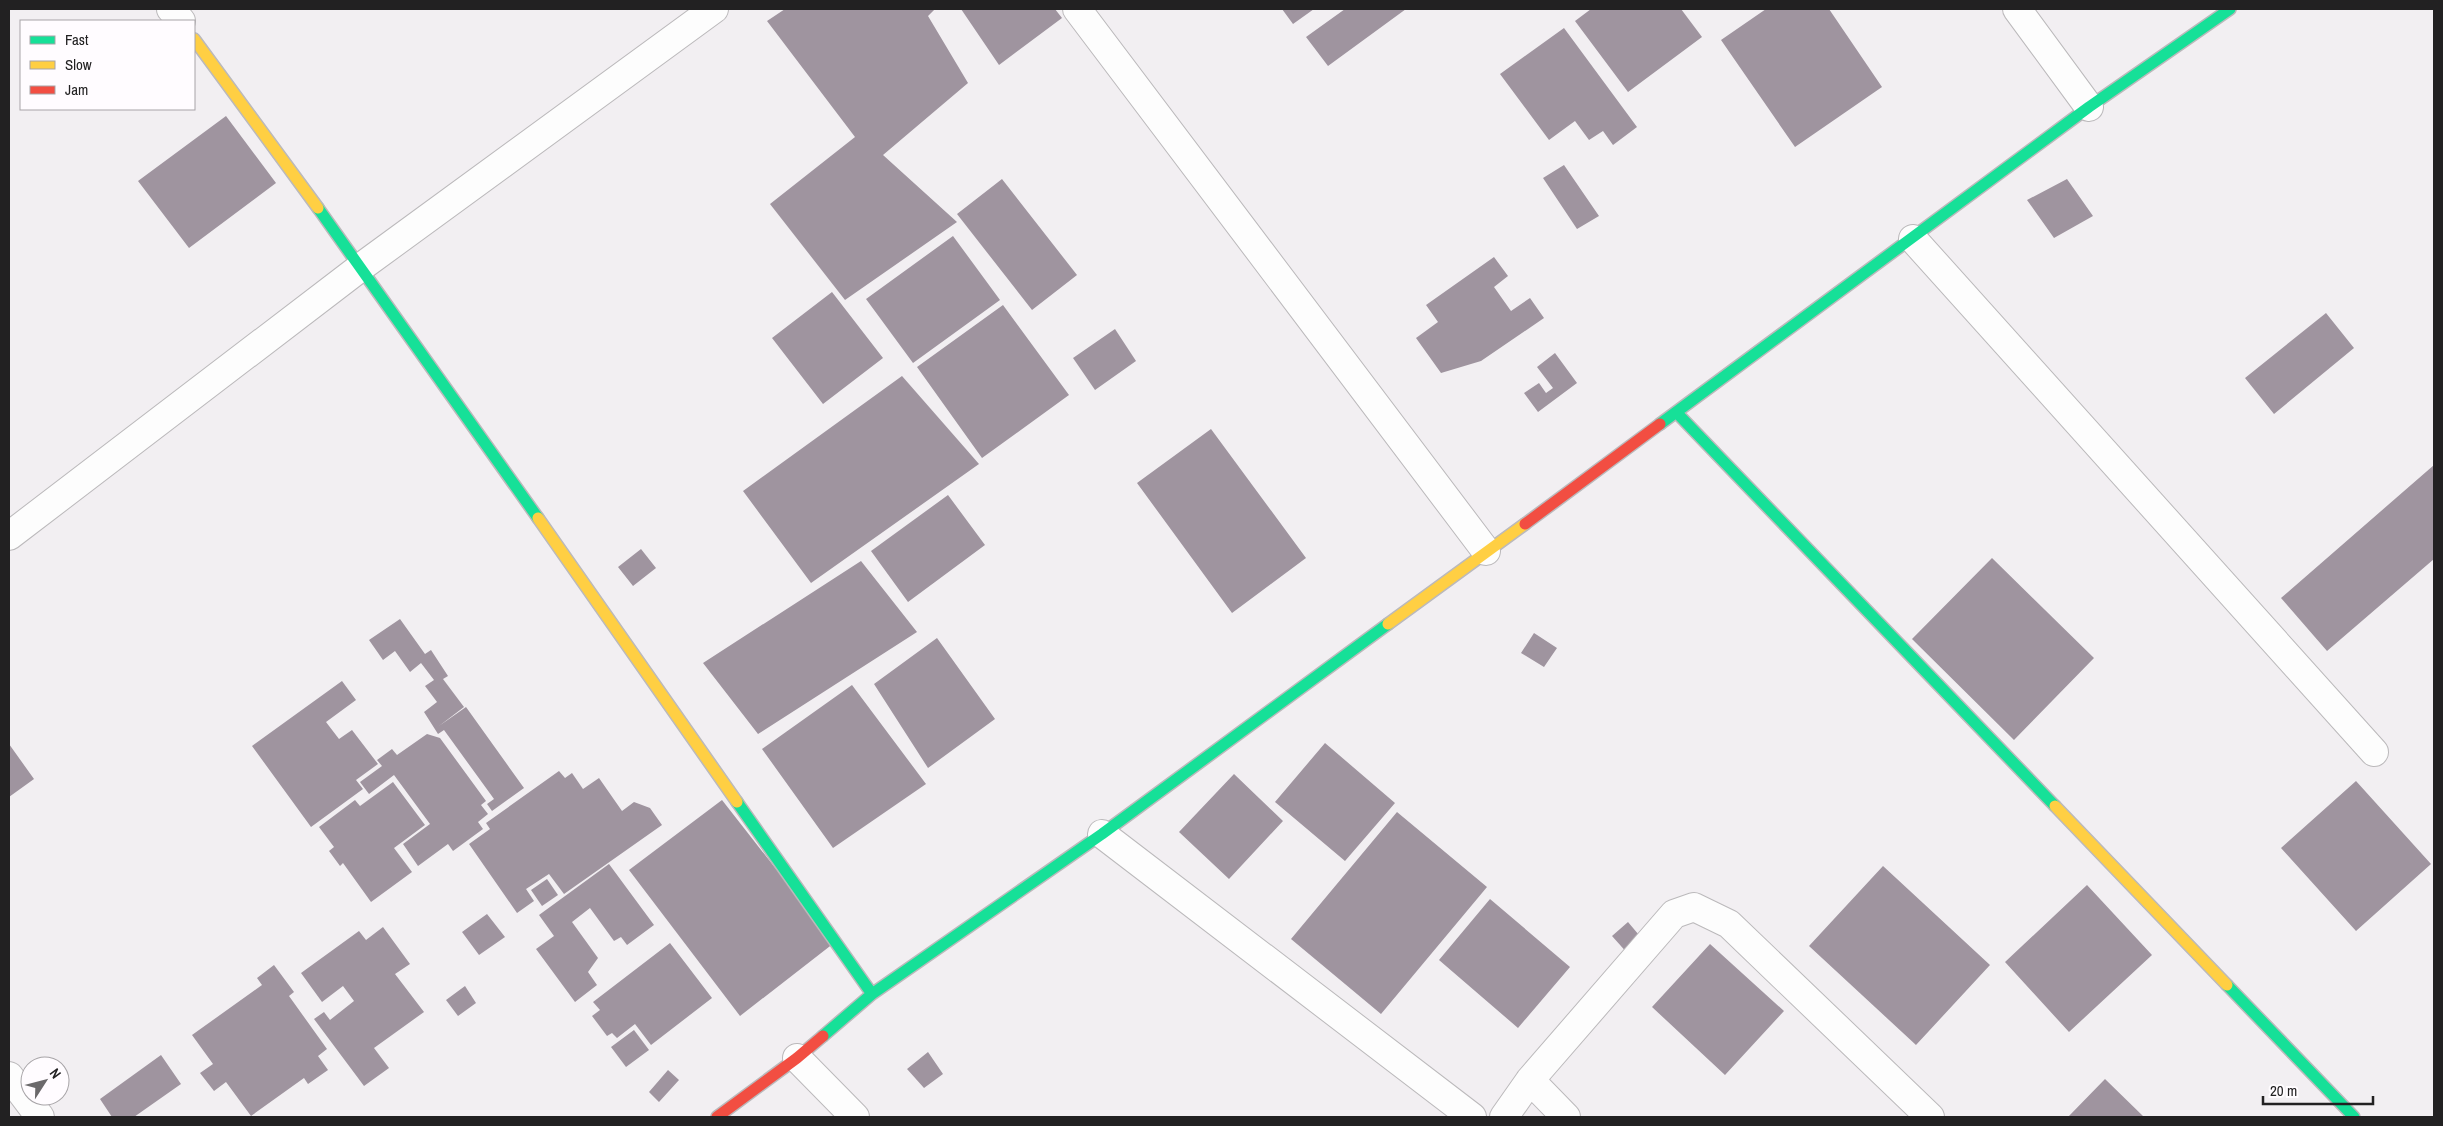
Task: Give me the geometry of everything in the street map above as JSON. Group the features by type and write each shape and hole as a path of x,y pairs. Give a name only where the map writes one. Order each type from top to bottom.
{"street":[{"path":"172,9 180,20"},
{"path":"9,536 361,267 714,9"},
{"path":"1077,9 1486,551"},
{"path":"2017,9 2089,107"},
{"path":"717,1117 797,1058 872,994 1102,834 1913,239 2089,107 2230,9"},
{"path":"195,40 361,267 872,994"},
{"path":"1913,239 2374,752"},
{"path":"1676,412 2354,1117"},
{"path":"1102,834 1472,1117"},
{"path":"1504,1117 1530,1080 1674,914 1694,908 1729,924 1930,1117"},
{"path":"797,1058 855,1117"},
{"path":"1530,1080 1566,1117"},
{"path":"13,1091 40,1117"}],"building":[{"path":"785,9 935,9 928,16 968,83 883,155 957,222 845,300 770,204 855,137 767,21"},
{"path":"961,9 1055,9 1062,18 999,65"},
{"path":"1282,9 1314,9 1293,24"},
{"path":"1345,9 1406,9 1328,66 1306,37"},
{"path":"1591,9 1681,9 1702,37 1628,92 1575,21"},
{"path":"1766,9 1829,9 1882,87 1795,147 1721,40"},
{"path":"1564,28 1637,127 1613,145 1603,131 1589,140 1575,121 1549,140 1500,74"},
{"path":"226,116 276,183 189,248 138,181"},
{"path":"1564,165 1599,216 1577,229 1543,178"},
{"path":"1002,179 1077,275 1032,310 957,214"},
{"path":"2067,179 2093,216 2054,238 2027,200"},
{"path":"953,236 1000,300 913,363 866,299"},
{"path":"1494,257 1508,276 1494,287 1511,311 1530,298 1544,318 1481,361 1441,373 1416,338 1438,322 1426,305"},
{"path":"832,292 883,358 823,404 772,338"},
{"path":"1003,305 1069,395 982,458 917,367"},
{"path":"2326,313 2354,348 2274,414 2245,378"},
{"path":"1115,329 1136,361 1095,390 1073,358"},
{"path":"1555,353 1577,383 1538,412 1524,393 1539,383 1546,393 1553,388 1537,367"},
{"path":"902,376 979,464 811,583 743,491"},
{"path":"1211,429 1306,558 1232,613 1137,483"},
{"path":"2434,465 2434,559 2327,651 2281,598"},
{"path":"948,495 985,545 908,602 871,551"},
{"path":"641,549 656,568 633,586 618,567"},
{"path":"1992,558 2094,658 2014,740 1912,639"},
{"path":"861,561 917,632 758,734 703,663"},
{"path":"400,619 425,654 431,650 448,676 443,679 464,707 439,726 466,707 524,788 492,811 487,804 494,799 444,730 438,734 424,712 437,702 425,686 434,680 421,663 410,672 395,651 383,660 369,640"},
{"path":"1534,633 1557,648 1544,667 1521,653"},
{"path":"937,638 995,719 928,768 874,684"},
{"path":"342,681 356,700 326,722 339,739 352,730 378,764 356,780 363,789 311,827 252,746"},
{"path":"852,685 926,784 833,848 762,749"},
{"path":"427,734 440,738 486,801 481,805 488,814 478,822 483,829 453,851 448,844 418,866 403,844 430,824 394,775 369,794 360,782 382,766 377,760 392,749 397,755"},
{"path":"1325,743 1395,803 1345,861 1275,802"},
{"path":"9,744 34,779 9,797"},
{"path":"559,771 565,778 572,773 583,789 599,778 622,811 634,802 650,808 662,825 564,894 549,874 526,889 534,901 517,913 469,844 490,829 486,823"},
{"path":"1234,774 1283,821 1229,879 1179,832"},
{"path":"2356,781 2431,864 2356,931 2281,848"},
{"path":"393,782 425,825 394,848 412,872 371,902 343,863 340,866 329,851 334,847 319,827 355,800 360,806"},
{"path":"722,800 834,943 740,1016 629,870"},
{"path":"1397,812 1487,887 1381,1014 1291,939"},
{"path":"609,864 654,925 627,945 621,937 614,941 590,908 572,922 598,958 588,972 597,985 575,1002 536,949 554,936 539,915"},
{"path":"1883,866 1990,965 1916,1045 1809,946"},
{"path":"547,879 558,895 542,906 531,890"},
{"path":"2087,885 2152,955 2069,1032 2005,962"},
{"path":"1490,899 1570,967 1518,1028 1439,960"},
{"path":"487,914 505,937 479,955 462,932"},
{"path":"1628,922 1644,941 1629,955 1612,936"},
{"path":"383,927 410,964 395,974 424,1012 374,1048 389,1068 364,1086 314,1019 324,1012 330,1020 354,1001 343,986 322,1002 301,973 359,931 366,940"},
{"path":"670,943 712,998 651,1045 635,1024 617,1038 612,1033 607,1036 592,1016 600,1010 593,1002"},
{"path":"1710,944 1784,1011 1725,1075 1652,1007"},
{"path":"274,965 294,992 289,996 327,1049 318,1056 328,1070 308,1084 304,1078 251,1116 226,1082 214,1091 200,1073 213,1064 192,1035 262,985 257,978"},
{"path":"465,986 476,1003 458,1016 446,1000"},
{"path":"634,1030 649,1050 626,1067 611,1047"},
{"path":"928,1052 943,1074 924,1088 907,1069"},
{"path":"161,1055 181,1084 134,1117 112,1117 100,1099"},
{"path":"668,1070 679,1080 659,1102 649,1092"},
{"path":"2105,1079 2144,1117 2068,1117"}],"traffic: fast":[{"path":"1660,424 2089,107 2230,9"},
{"path":"318,208 538,518"},
{"path":"1676,412 2055,806"},
{"path":"823,1036 872,994 1102,834 1388,624"},
{"path":"737,802 872,994"},
{"path":"2227,985 2354,1117"}],"traffic: slow":[{"path":"195,40 318,208"},
{"path":"538,518 737,802"},
{"path":"1388,624 1525,524"},
{"path":"2055,806 2227,985"}],"traffic: jam":[{"path":"1525,524 1660,424"},
{"path":"717,1117 797,1058 823,1036"}]}
